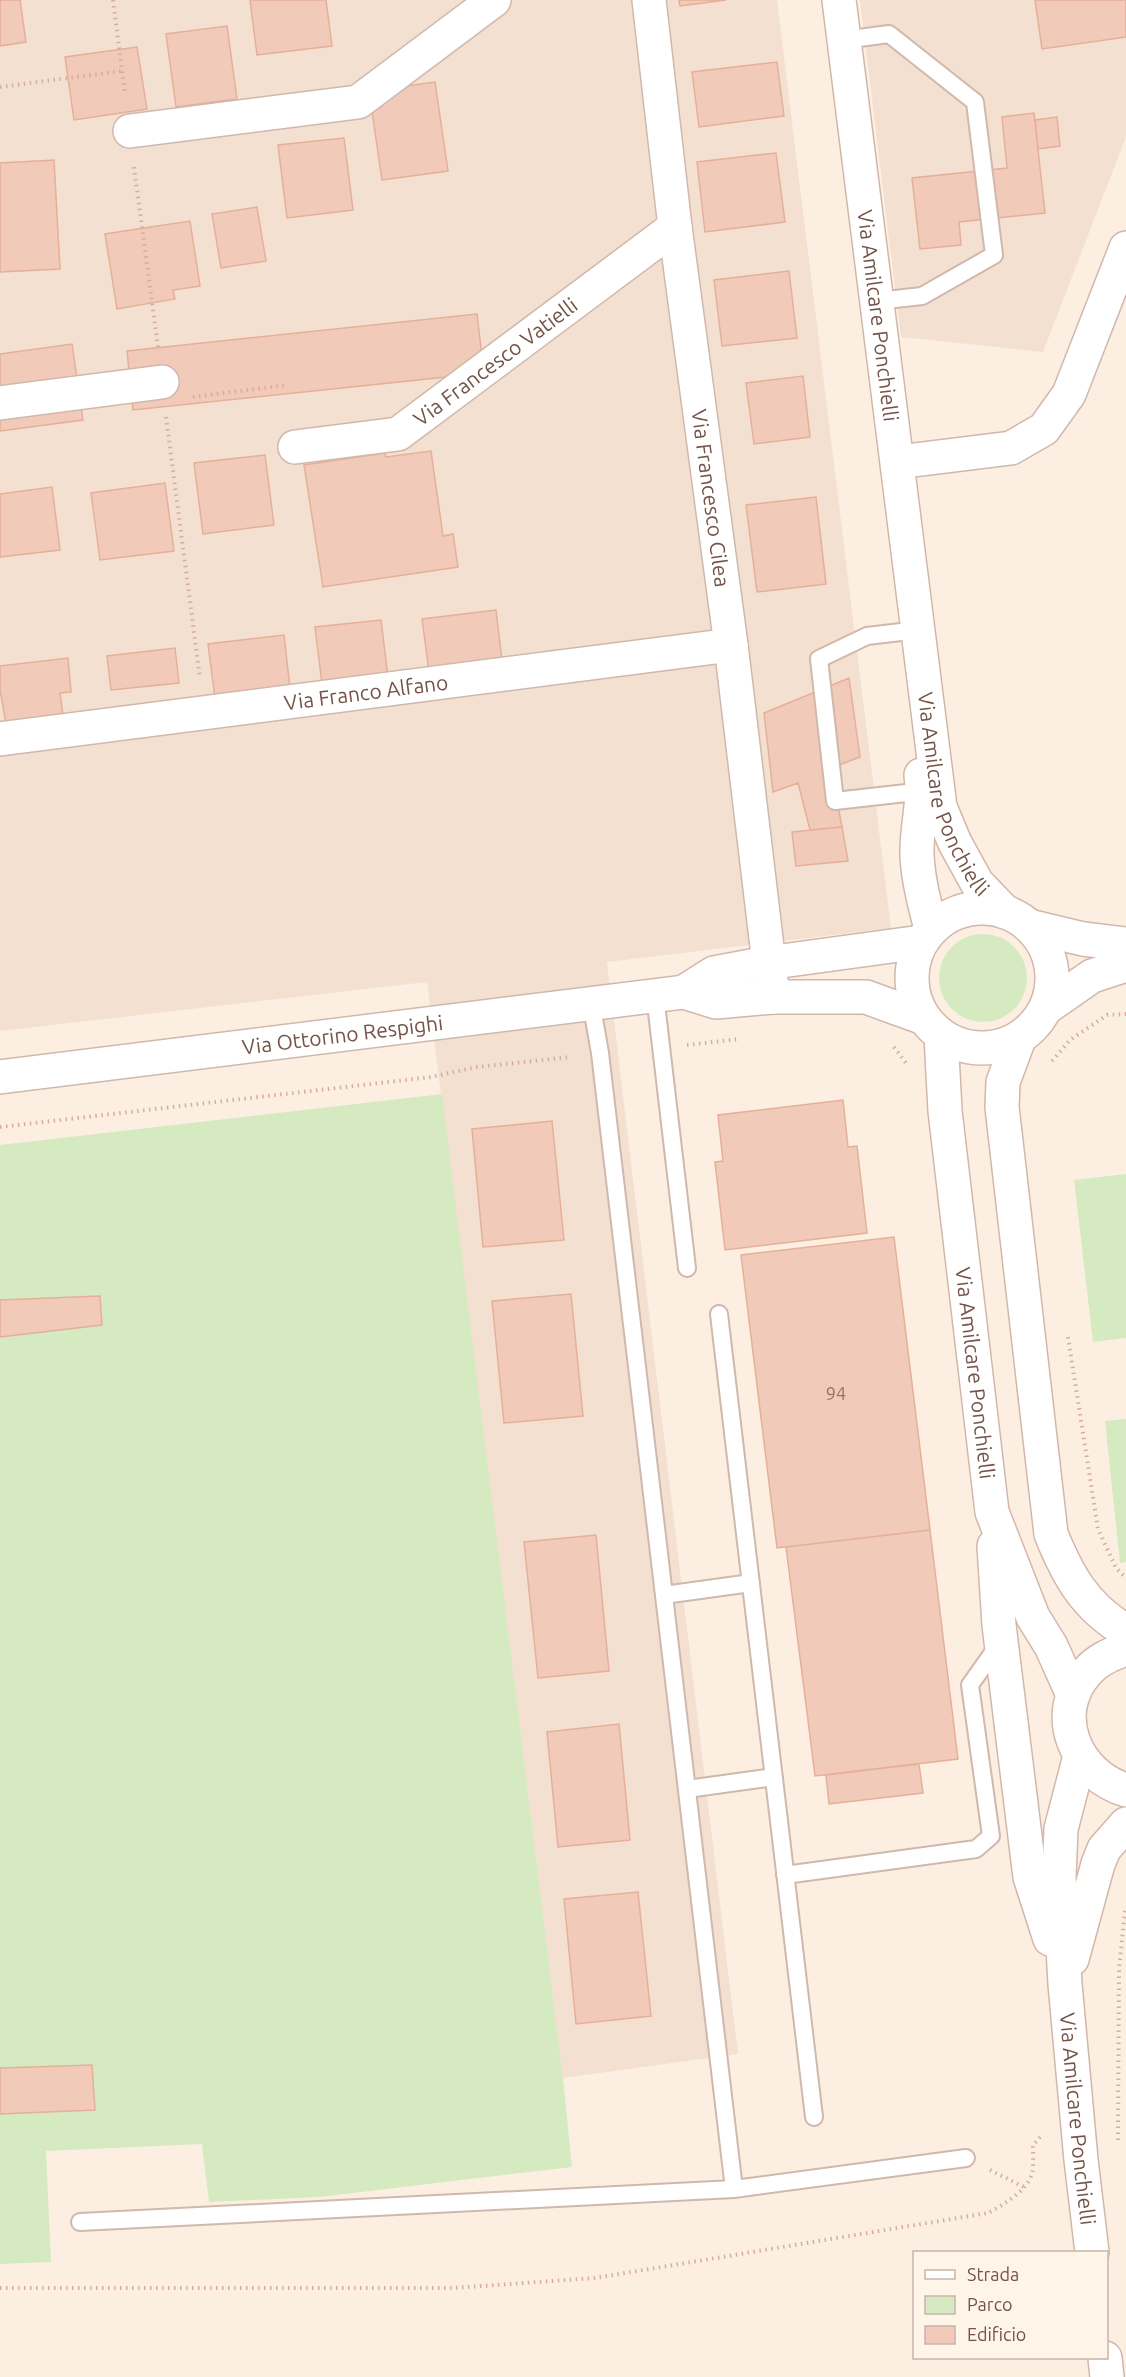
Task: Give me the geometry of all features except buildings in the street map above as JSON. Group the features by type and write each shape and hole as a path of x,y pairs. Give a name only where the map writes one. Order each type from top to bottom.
{"street":[{"path":"130,131 357,102 494,0"},
{"name":"Via Francesco Cilea","path":"649,0 675,227 731,645 772,997"},
{"name":"Via Amilcare Ponchielli","path":"839,0 940,807 955,843 977,884 1017,919 1043,943 1051,964 1052,986 1046,1008 1035,1025 1019,1039 1000,1046 980,1049 960,1045 932,1027 915,1001 912,981 913,961 926,936 947,917 966,909 985,908 1017,919"},
{"name":"Via Francesco Vatielli","path":"295,447 398,434 675,227"},
{"path":"898,462 1011,448 1044,429 1069,394 1126,248"},
{"path":"0,403 174,390"},
{"name":"Via Amilcare Ponchielli","path":"918,630 917,744 924,791 917,854 926,936"},
{"name":"Via Franco Alfano","path":"0,739 731,645"},
{"path":"1017,919 1083,939 1126,944"},
{"name":"Via Ottorino Respighi","path":"670,993 714,973 926,936"},
{"path":"1046,1008 1092,976 1126,965"},
{"name":"Via Ottorino Respighi","path":"0,1077 670,993 716,1002 772,997 866,997 932,1027"},
{"name":"Via Amilcare Ponchielli","path":"932,1027 945,1111 992,1512 1034,1617 1051,1646 1073,1695"},
{"name":"Via Amilcare Ponchielli","path":"1019,1039 1003,1082 1002,1107 1051,1534 1064,1566 1079,1590 1105,1619 1126,1631"},
{"path":"992,1512 1001,1641 1030,1876 1065,1984"},
{"name":"Via Amilcare Ponchielli","path":"1126,1649 1106,1656 1086,1672 1073,1695 1070,1715 1072,1737 1080,1756 1094,1774 1112,1786 1126,1790"},
{"name":"Via Amilcare Ponchielli","path":"1080,1756 1061,1829 1059,1877 1065,1984 1092,2251"},
{"name":"Via Amilcare Ponchielli","path":"1065,1984 1098,1864 1104,1849 1126,1824"},
{"path":"1105,2359 1107,2377"}],"lane":[{"path":"844,40 889,34 975,102 994,255 922,296 877,301"},
{"path":"918,630 867,636 819,659 836,801 924,791"},
{"path":"670,993 687,1268"},
{"path":"591,1002 601,1065 734,2189"},
{"path":"719,1314 814,2117"},
{"path":"664,1594 751,1583"},
{"path":"785,1875 976,1849 991,1836 970,1685 1001,1641"},
{"path":"687,1789 774,1777"},
{"path":"80,2222 734,2189 966,2158"}],"path":[{"path":"0,87 122,71"},
{"path":"174,390 288,386"},
{"path":"1047,1067 1070,1040 1107,1015 1126,1014"},
{"path":"889,1038 907,1065"},
{"path":"0,1127 431,1077 477,1067 571,1057"},
{"path":"1067,1329 1098,1529 1116,1568 1126,1578"},
{"path":"1119,2145 1119,1969 1126,1902"},
{"path":"0,2288 453,2288 594,2278 988,2213 1007,2203 1024,2187 1032,2174 1033,2145 1042,2136"},
{"path":"966,2158 1024,2187"}],"shaded area":[{"path":"0,0 777,0 891,928 607,962 738,2054 563,2078 427,982 0,1031"},
{"path":"860,0 1126,0 1126,137 1043,352 901,337"}],"green space":[{"path":"983,934 1008,941 1020,953 1027,978 1020,1003 1008,1015 983,1022 958,1015 946,1003 939,978 946,953 958,941"},
{"path":"442,1094 572,2167 319,2197 209,2202 202,2144 46,2151 51,2262 0,2264 0,1145"},
{"path":"1126,1174 1126,1338 1093,1342 1074,1180"},
{"path":"1126,1419 1126,1562 1120,1563 1105,1421"}]}
